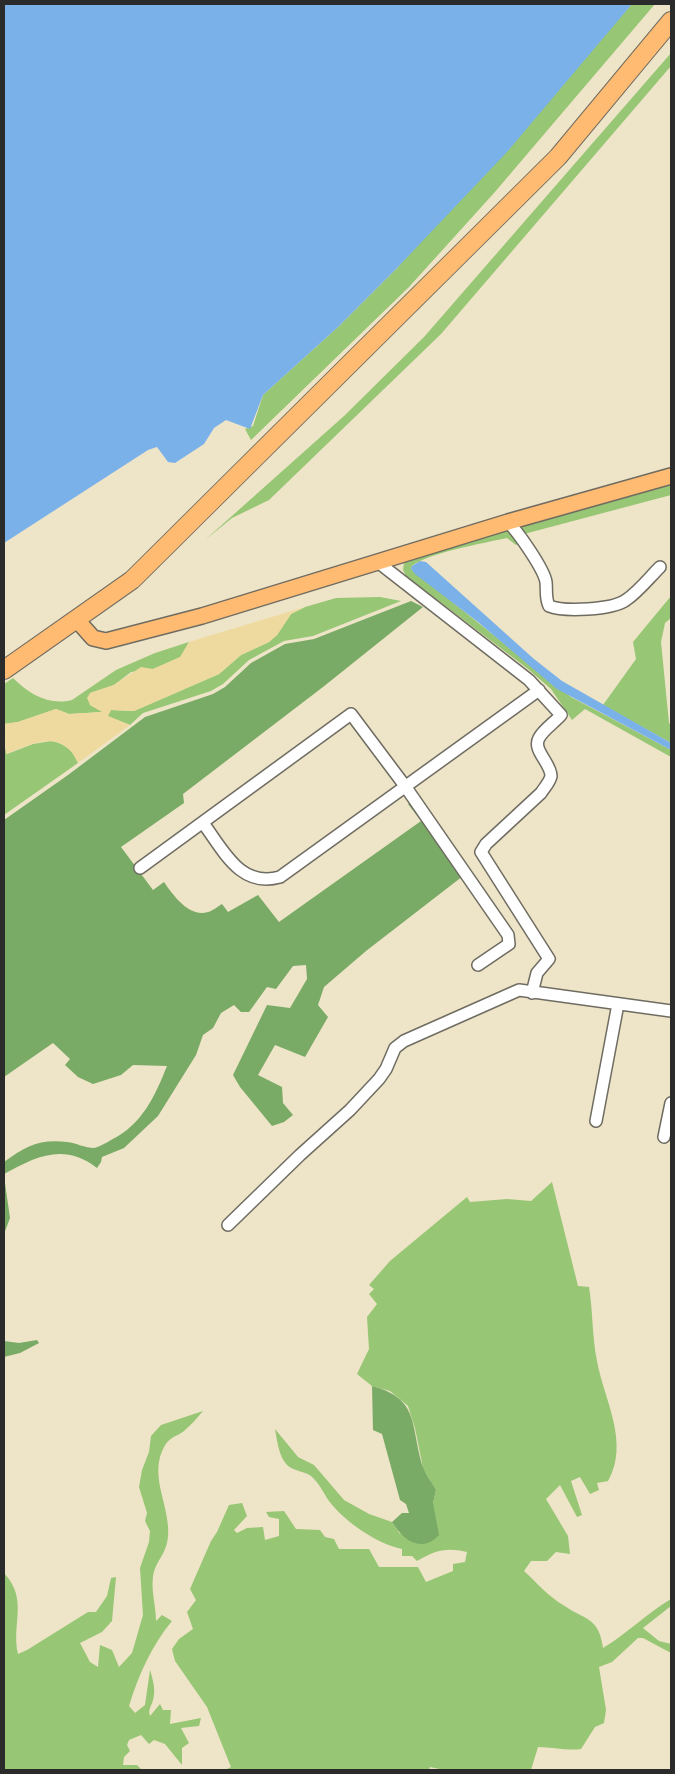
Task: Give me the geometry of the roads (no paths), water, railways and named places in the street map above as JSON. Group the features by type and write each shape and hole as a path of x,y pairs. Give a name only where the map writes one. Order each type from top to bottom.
{"highway":[{"path":"4,670 132,580 558,157 671,21"}],"main road":[{"path":"77,620 93,638 106,641 202,616 508,522 671,476"}],"street":[{"path":"508,522 520,534 546,582 545,597 549,606 556,609 593,608 626,601 660,567"},
{"path":"379,563 522,674 561,715 538,739 538,745 551,776 541,793 486,844 481,852 549,959 537,973 532,993"},
{"path":"203,823 234,865 247,876 256,879 280,877 539,690"},
{"path":"140,868 351,714 405,786 508,935 509,944 478,965"},
{"path":"228,1225 300,1155 350,1110 379,1079 386,1069 395,1048 404,1041 519,990 671,1012"},
{"path":"596,1121 618,1004"},
{"path":"664,1137 671,1103"}],"water":[{"path":"4,4 632,4 507,152 338,327 263,395 250,429 226,420 214,428 204,444 175,463 168,462 157,447 148,450 4,543"},
{"path":"420,561 426,562 534,659 562,681 671,743 671,750 557,689 478,622 415,574 411,569 412,566"}]}
